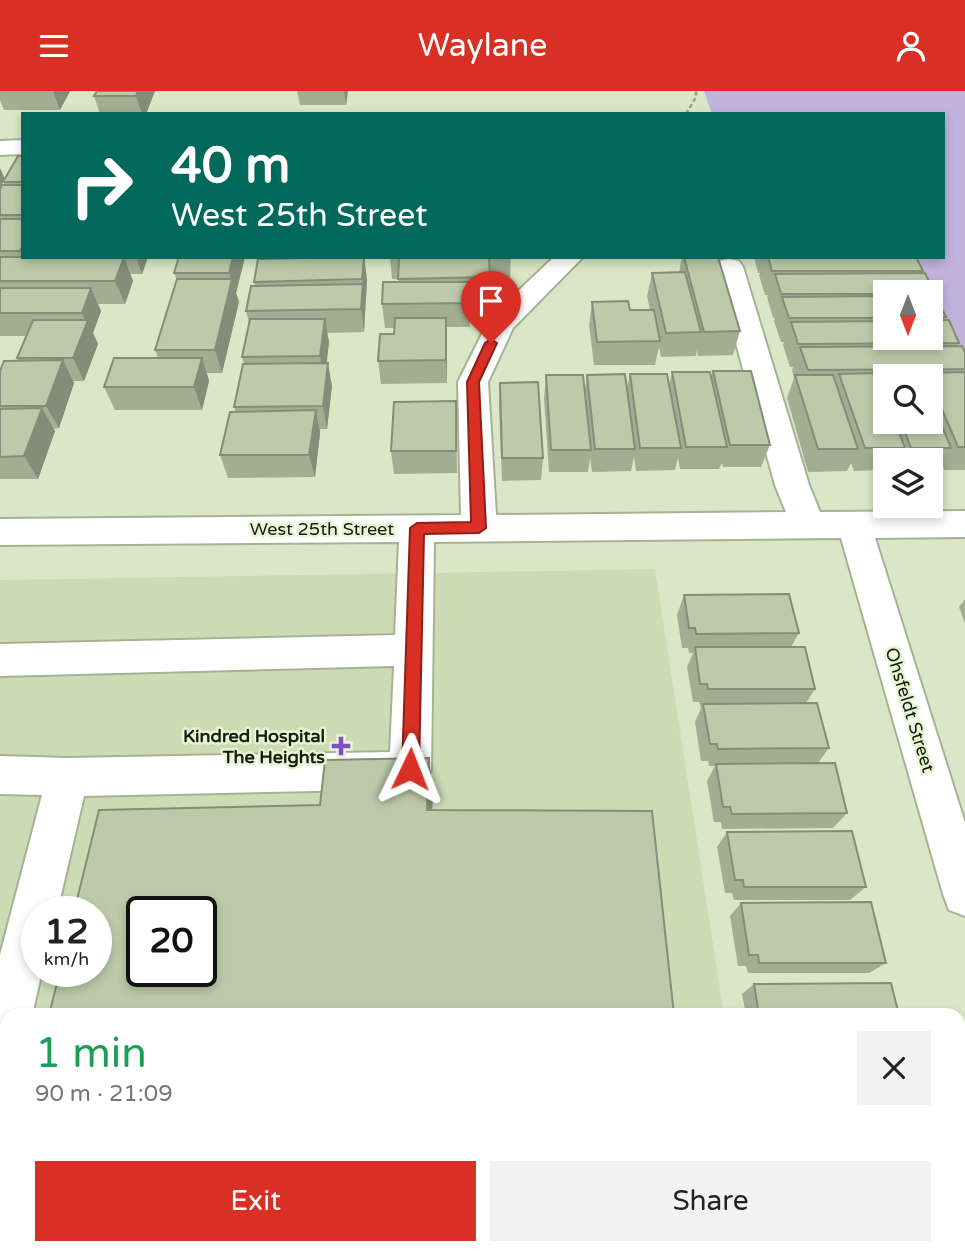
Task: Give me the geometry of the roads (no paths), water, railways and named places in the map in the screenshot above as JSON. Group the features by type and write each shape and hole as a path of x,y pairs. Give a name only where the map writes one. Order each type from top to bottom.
{"street":[{"path":"0,148 21,147"},
{"path":"479,528 473,382 500,324 568,259"},
{"path":"729,267 792,485 808,525"},
{"name":"West 25th Street","path":"0,532 965,524"},
{"name":"Ohsfeldt Street","path":"854,525 962,874"},
{"path":"0,775 68,777 410,769 417,528"},
{"path":"0,660 413,650"},
{"path":"9,1008 68,777"}],"place":[{"name":"Kindred Hospital The Heights","path":"341,746"}]}
